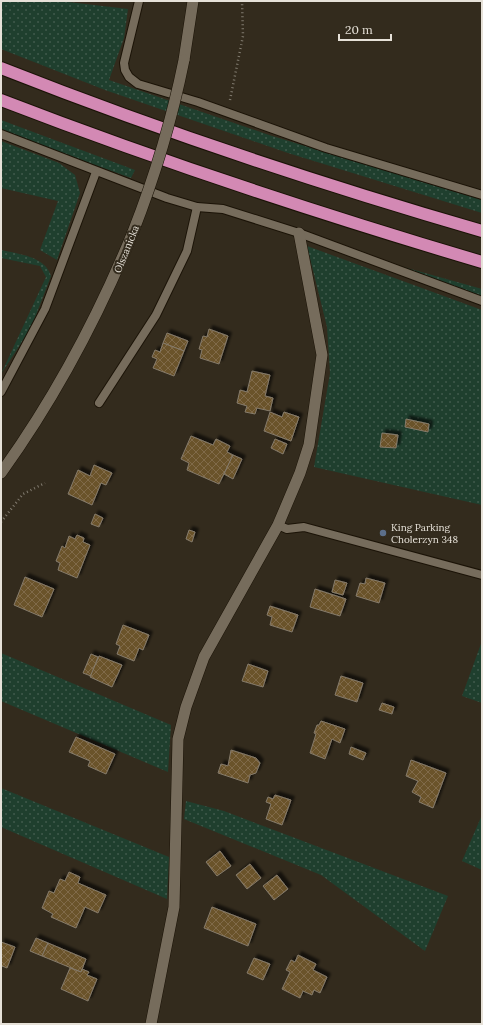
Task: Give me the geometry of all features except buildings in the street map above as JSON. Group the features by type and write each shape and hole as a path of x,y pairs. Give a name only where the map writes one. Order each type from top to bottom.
{"highway":[{"path":"1,68 175,132 348,190 482,232"},
{"path":"1,100 152,157 302,207 482,262"}],"street":[{"name":"Olszanicka","path":"1,473 36,422 80,348 114,278 133,232 151,186 171,119 184,60 193,1"},
{"path":"152,1024 174,907 178,739 186,707 204,656 278,525 300,473 309,445 322,355 299,233"}],"lane":[{"path":"139,1 124,63 125,70 129,77 138,84 228,113 326,148 482,195"},
{"path":"1,134 27,143 96,172 197,207 223,209 299,233 482,300"},
{"path":"1,392 45,309 96,172"},
{"path":"99,403 156,315 187,251 197,207"},
{"path":"278,525 287,529 304,527 482,575"}],"path":[{"path":"228,113 242,36 242,1"},
{"path":"1,522 23,494 45,483"}],"green space":[{"path":"1,1 60,1 128,9 124,38 109,80 269,135 482,200 482,213 288,153 105,90 1,49"},
{"path":"1,120 135,170 131,178 1,131"},
{"path":"1,141 59,163 75,175 80,193 57,260 40,250 58,201 1,188"},
{"path":"307,246 482,310 482,505 314,467 330,373 327,327"},
{"path":"1,250 37,260 48,269 51,276 31,328 1,374 46,277 40,266 1,258"},
{"path":"400,266 482,289 482,296"},
{"path":"482,641 482,703 462,696"},
{"path":"1,653 171,725 168,772 1,701"},
{"path":"1,788 169,857 167,899 1,827"},
{"path":"186,801 224,811 448,896 425,951 321,875 184,819"},
{"path":"482,815 482,870 462,861"}],"place":[{"name":"King Parking Cholerzyn 348","path":"383,533"}]}
